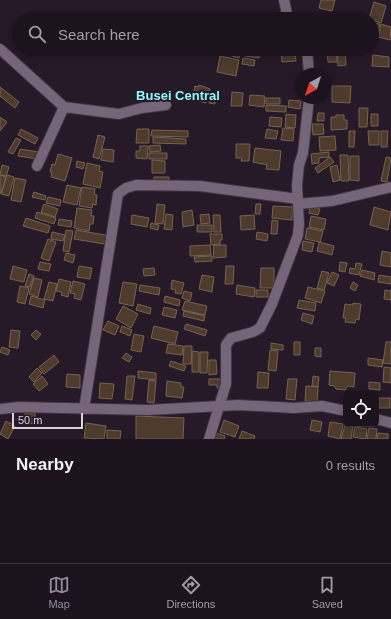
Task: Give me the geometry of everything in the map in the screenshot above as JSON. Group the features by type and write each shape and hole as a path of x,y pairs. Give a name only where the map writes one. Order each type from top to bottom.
{"street":[{"path":"284,0 287,12"},
{"path":"0,49 64,107 119,114 142,108 166,105"},
{"path":"307,56 308,68"},
{"path":"209,439 226,384 226,345 231,338 253,332 260,328 272,304 298,236 298,171 303,153 309,104"},
{"path":"37,166 64,107"},
{"path":"84,409 118,194 126,188 136,185 200,186 298,201 332,201 391,187"},
{"path":"0,409 19,407 148,410 219,406 294,408 322,406 343,410"},
{"path":"379,420 391,423"}],"building":[{"path":"321,0 335,0 332,11 319,8"},
{"path":"374,2 386,6 381,23 379,22 379,12 371,12"},
{"path":"381,24 391,27 390,40 379,37"},
{"path":"220,56 239,60 236,76 217,72"},
{"path":"245,56 259,56 259,58"},
{"path":"281,56 295,56 296,61 282,62"},
{"path":"328,56 337,56 337,62 328,62"},
{"path":"337,56 345,56 346,65 338,66"},
{"path":"373,56 389,57 389,67 372,66"},
{"path":"243,58 255,60 254,66 242,64"},
{"path":"199,85 210,89 206,103 195,100 196,95 193,95 195,86 198,87"},
{"path":"332,86 351,86 350,103 332,102"},
{"path":"0,87 19,102 15,108 0,96"},
{"path":"232,92 243,93 242,106 231,106"},
{"path":"210,93 216,94 215,104 209,103"},
{"path":"250,95 265,96 264,107 249,105"},
{"path":"266,98 280,98 280,104 266,104"},
{"path":"289,100 295,100 295,104 301,104 300,109 288,107"},
{"path":"266,105 286,106 286,112 266,111"},
{"path":"359,108 368,108 367,127 359,127"},
{"path":"318,113 324,113 324,121 317,121"},
{"path":"286,114 296,115 295,128 285,127"},
{"path":"371,114 378,114 378,126 371,126"},
{"path":"336,115 344,115 344,120 347,120 347,129 331,130 331,117 336,117"},
{"path":"0,117 7,122 0,131"},
{"path":"270,117 282,118 281,127 269,126"},
{"path":"312,124 323,124 324,134 313,135"},
{"path":"283,128 294,129 293,141 281,140"},
{"path":"21,129 38,138 35,144 18,135"},
{"path":"137,129 149,129 149,143 136,143"},
{"path":"267,129 278,131 276,139 265,138"},
{"path":"152,130 188,131 188,137 151,136"},
{"path":"349,131 355,131 354,147 349,147"},
{"path":"368,131 379,131 379,145 369,145"},
{"path":"381,131 388,131 387,147 381,147"},
{"path":"98,135 105,137 99,159 93,157"},
{"path":"335,136 336,150 320,151 319,137"},
{"path":"153,137 186,139 186,144 153,143"},
{"path":"16,138 21,140 13,154 8,152"},
{"path":"236,144 250,144 249,161 241,161 242,158 236,158"},
{"path":"160,145 161,151 150,152 149,146"},
{"path":"140,146 148,146 147,159 136,158 136,151 140,151"},
{"path":"255,148 281,151 279,170 266,169 267,165 253,162"},
{"path":"20,149 39,152 38,159 18,156"},
{"path":"103,149 114,150 113,162 101,160"},
{"path":"329,152 329,157 319,158 319,163 312,164 311,154"},
{"path":"149,153 167,153 167,159 149,159"},
{"path":"58,154 72,158 65,181 51,177 52,172 50,172 52,164 55,165"},
{"path":"340,155 348,155 349,181 341,181"},
{"path":"350,156 359,156 359,181 350,180"},
{"path":"330,157 334,162 318,173 315,168"},
{"path":"386,157 391,158 387,182 381,181"},
{"path":"152,160 165,161 165,173 152,173"},
{"path":"77,161 85,163 83,169 76,167"},
{"path":"87,163 100,166 99,171 103,172 100,188 83,184"},
{"path":"2,165 9,167 6,176 0,175"},
{"path":"337,165 340,180 333,182 330,167"},
{"path":"0,175 6,177 1,193 0,193"},
{"path":"7,175 14,177 9,196 1,194"},
{"path":"154,177 169,177 169,183 154,183"},
{"path":"15,178 26,180 21,202 11,200"},
{"path":"67,185 81,188 77,205 63,202"},
{"path":"82,187 95,189 94,194 97,195 96,205 93,204 92,208 79,206"},
{"path":"34,192 46,196 45,200 32,197"},
{"path":"48,197 61,200 60,206 46,203"},
{"path":"44,204 58,209 55,217 41,212"},
{"path":"157,204 165,205 163,224 155,223"},
{"path":"256,204 261,204 260,214 255,214"},
{"path":"273,206 293,207 292,220 272,218"},
{"path":"310,207 320,209 318,215 309,213"},
{"path":"374,207 391,212 388,230 370,225"},
{"path":"77,208 92,210 91,216 94,216 93,224 90,224 89,231 74,228"},
{"path":"192,210 194,225 183,227 182,212"},
{"path":"37,212 56,218 54,224 35,218"},
{"path":"166,214 173,215 172,230 164,229"},
{"path":"209,214 210,223 201,224 200,215"},
{"path":"132,215 149,218 147,227 131,224"},
{"path":"213,215 220,215 221,232 214,232"},
{"path":"254,215 255,229 241,230 240,216"},
{"path":"311,216 326,219 324,230 309,227"},
{"path":"26,218 50,226 48,233 23,226"},
{"path":"59,219 72,221 71,227 58,225"},
{"path":"272,220 278,221 277,234 271,234"},
{"path":"151,223 159,225 158,230 150,228"},
{"path":"197,225 212,225 212,232 197,232"},
{"path":"307,228 323,231 320,242 305,239"},
{"path":"66,230 73,231 69,252 63,251"},
{"path":"76,230 111,236 110,245 74,239"},
{"path":"52,232 65,235 63,241 51,239"},
{"path":"257,232 268,234 267,241 256,239"},
{"path":"210,234 222,234 220,244 211,245"},
{"path":"48,239 56,242 49,261 41,258"},
{"path":"303,241 314,243 312,252 302,250"},
{"path":"319,242 334,246 332,255 317,251"},
{"path":"210,245 211,255 190,256 190,246"},
{"path":"214,245 226,245 226,257 213,258"},
{"path":"382,251 391,253 391,267 380,265"},
{"path":"66,253 75,255 73,263 64,260"},
{"path":"212,256 212,261 195,262 194,257"},
{"path":"40,262 51,264 49,271 38,269"},
{"path":"340,262 347,263 345,272 339,271"},
{"path":"356,263 362,264 359,275 349,273 350,268 355,269"},
{"path":"13,266 27,270 24,282 10,279"},
{"path":"79,266 92,268 90,279 77,277"},
{"path":"226,266 234,266 233,284 225,284"},
{"path":"154,268 155,275 144,276 143,269"},
{"path":"261,268 274,268 274,288 260,288"},
{"path":"362,270 375,273 374,280 360,276"},
{"path":"322,271 329,273 324,290 317,288"},
{"path":"332,272 339,275 334,286 327,283"},
{"path":"29,274 34,276 30,287 25,286"},
{"path":"202,275 214,277 212,292 199,289"},
{"path":"379,275 391,277 391,284 378,282"},
{"path":"34,278 42,280 38,297 29,294"},
{"path":"59,279 71,282 68,297 61,295 62,292 56,291"},
{"path":"172,280 184,283 181,294 175,293 176,290 171,289"},
{"path":"73,281 85,284 81,300 74,298 75,294 70,293"},
{"path":"49,282 57,284 53,301 44,299"},
{"path":"123,282 137,284 133,306 119,303"},
{"path":"353,282 358,285 355,291 350,288"},
{"path":"140,285 160,288 159,295 139,291"},
{"path":"237,285 255,288 254,297 236,294"},
{"path":"20,286 29,288 25,304 17,302"},
{"path":"308,287 325,291 321,303 305,298"},
{"path":"256,290 268,290 268,297 256,297"},
{"path":"385,290 391,291 391,300 384,299"},
{"path":"184,291 192,293 190,301 182,298"},
{"path":"31,296 45,300 43,308 29,304"},
{"path":"165,296 180,300 179,306 164,302"},
{"path":"299,300 316,303 315,311 297,308"},
{"path":"185,301 207,306 205,315 182,310"},
{"path":"353,303 361,304 359,320 356,319 355,323 345,322 346,318 343,318 345,304 353,305"},
{"path":"138,304 151,308 150,314 136,310"},
{"path":"123,306 138,314 131,328 116,319"},
{"path":"164,307 177,310 175,318 162,315"},
{"path":"184,311 205,316 204,321 183,316"},
{"path":"303,313 314,316 312,324 301,320"},
{"path":"108,321 119,326 115,335 103,330"},
{"path":"186,324 207,330 205,336 184,329"},
{"path":"122,326 132,330 130,336 120,332"},
{"path":"154,326 178,332 175,344 151,338"},
{"path":"11,330 20,331 18,348 9,347"},
{"path":"36,330 41,334 36,340 31,335"},
{"path":"134,334 144,336 141,352 131,350"},
{"path":"294,342 300,342 300,355 294,355"},
{"path":"386,342 391,342 391,364 383,363"},
{"path":"271,343 283,345 283,350 271,349"},
{"path":"168,344 183,346 182,355 166,353"},
{"path":"184,346 192,346 191,364 183,364"},
{"path":"2,347 10,350 8,355 0,352"},
{"path":"315,348 321,348 321,357 315,356"},
{"path":"270,350 278,351 276,371 268,370"},
{"path":"192,351 199,352 199,372 192,372"},
{"path":"200,352 208,352 207,373 200,373"},
{"path":"126,353 132,357 129,362 122,358"},
{"path":"54,355 59,362 44,374 39,367"},
{"path":"368,358 383,360 382,367 368,365"},
{"path":"209,360 216,360 217,374 209,375"},
{"path":"171,361 186,366 184,371 169,366"},
{"path":"384,367 391,368 391,383 383,382"},
{"path":"37,368 42,373 34,382 29,377"},
{"path":"138,371 156,373 156,380 138,378"},
{"path":"330,371 355,373 354,387 348,386 345,390 336,389 334,386 329,385"},
{"path":"258,372 269,373 268,388 257,388"},
{"path":"67,374 80,375 80,388 66,387"},
{"path":"42,376 48,384 39,391 33,384"},
{"path":"127,376 135,376 132,400 125,399"},
{"path":"313,376 319,377 318,387 312,386"},
{"path":"209,379 222,379 222,388 217,388 217,385 209,385"},
{"path":"288,379 297,379 295,400 286,399"},
{"path":"149,380 156,381 154,403 147,402"},
{"path":"167,381 181,383 181,387 184,387 182,398 166,396"},
{"path":"369,382 380,383 380,390 369,389"},
{"path":"100,383 114,384 112,399 99,398"},
{"path":"306,386 318,387 317,402 305,401"},
{"path":"379,398 390,398 390,408 379,408"},
{"path":"25,413 35,413 35,423 26,424"},
{"path":"136,416 184,418 183,439 136,439"},
{"path":"224,420 239,426 235,437 220,432"},
{"path":"312,420 322,422 320,432 310,430"},
{"path":"6,421 15,426 8,439 0,434"},
{"path":"330,422 343,424 340,439 328,436"},
{"path":"86,423 106,426 104,439 84,438"},
{"path":"344,427 353,427 351,439 341,439"},
{"path":"355,427 367,429 366,439 353,437"},
{"path":"369,428 377,429 376,439 367,439"},
{"path":"107,430 121,431 120,439 107,439"},
{"path":"242,431 255,436 254,439 239,439"},
{"path":"216,433 225,436 224,439 214,439"},
{"path":"378,433 388,434 388,439 377,439"}],"district":[{"name":"Busei Central","path":"178,95"}]}
